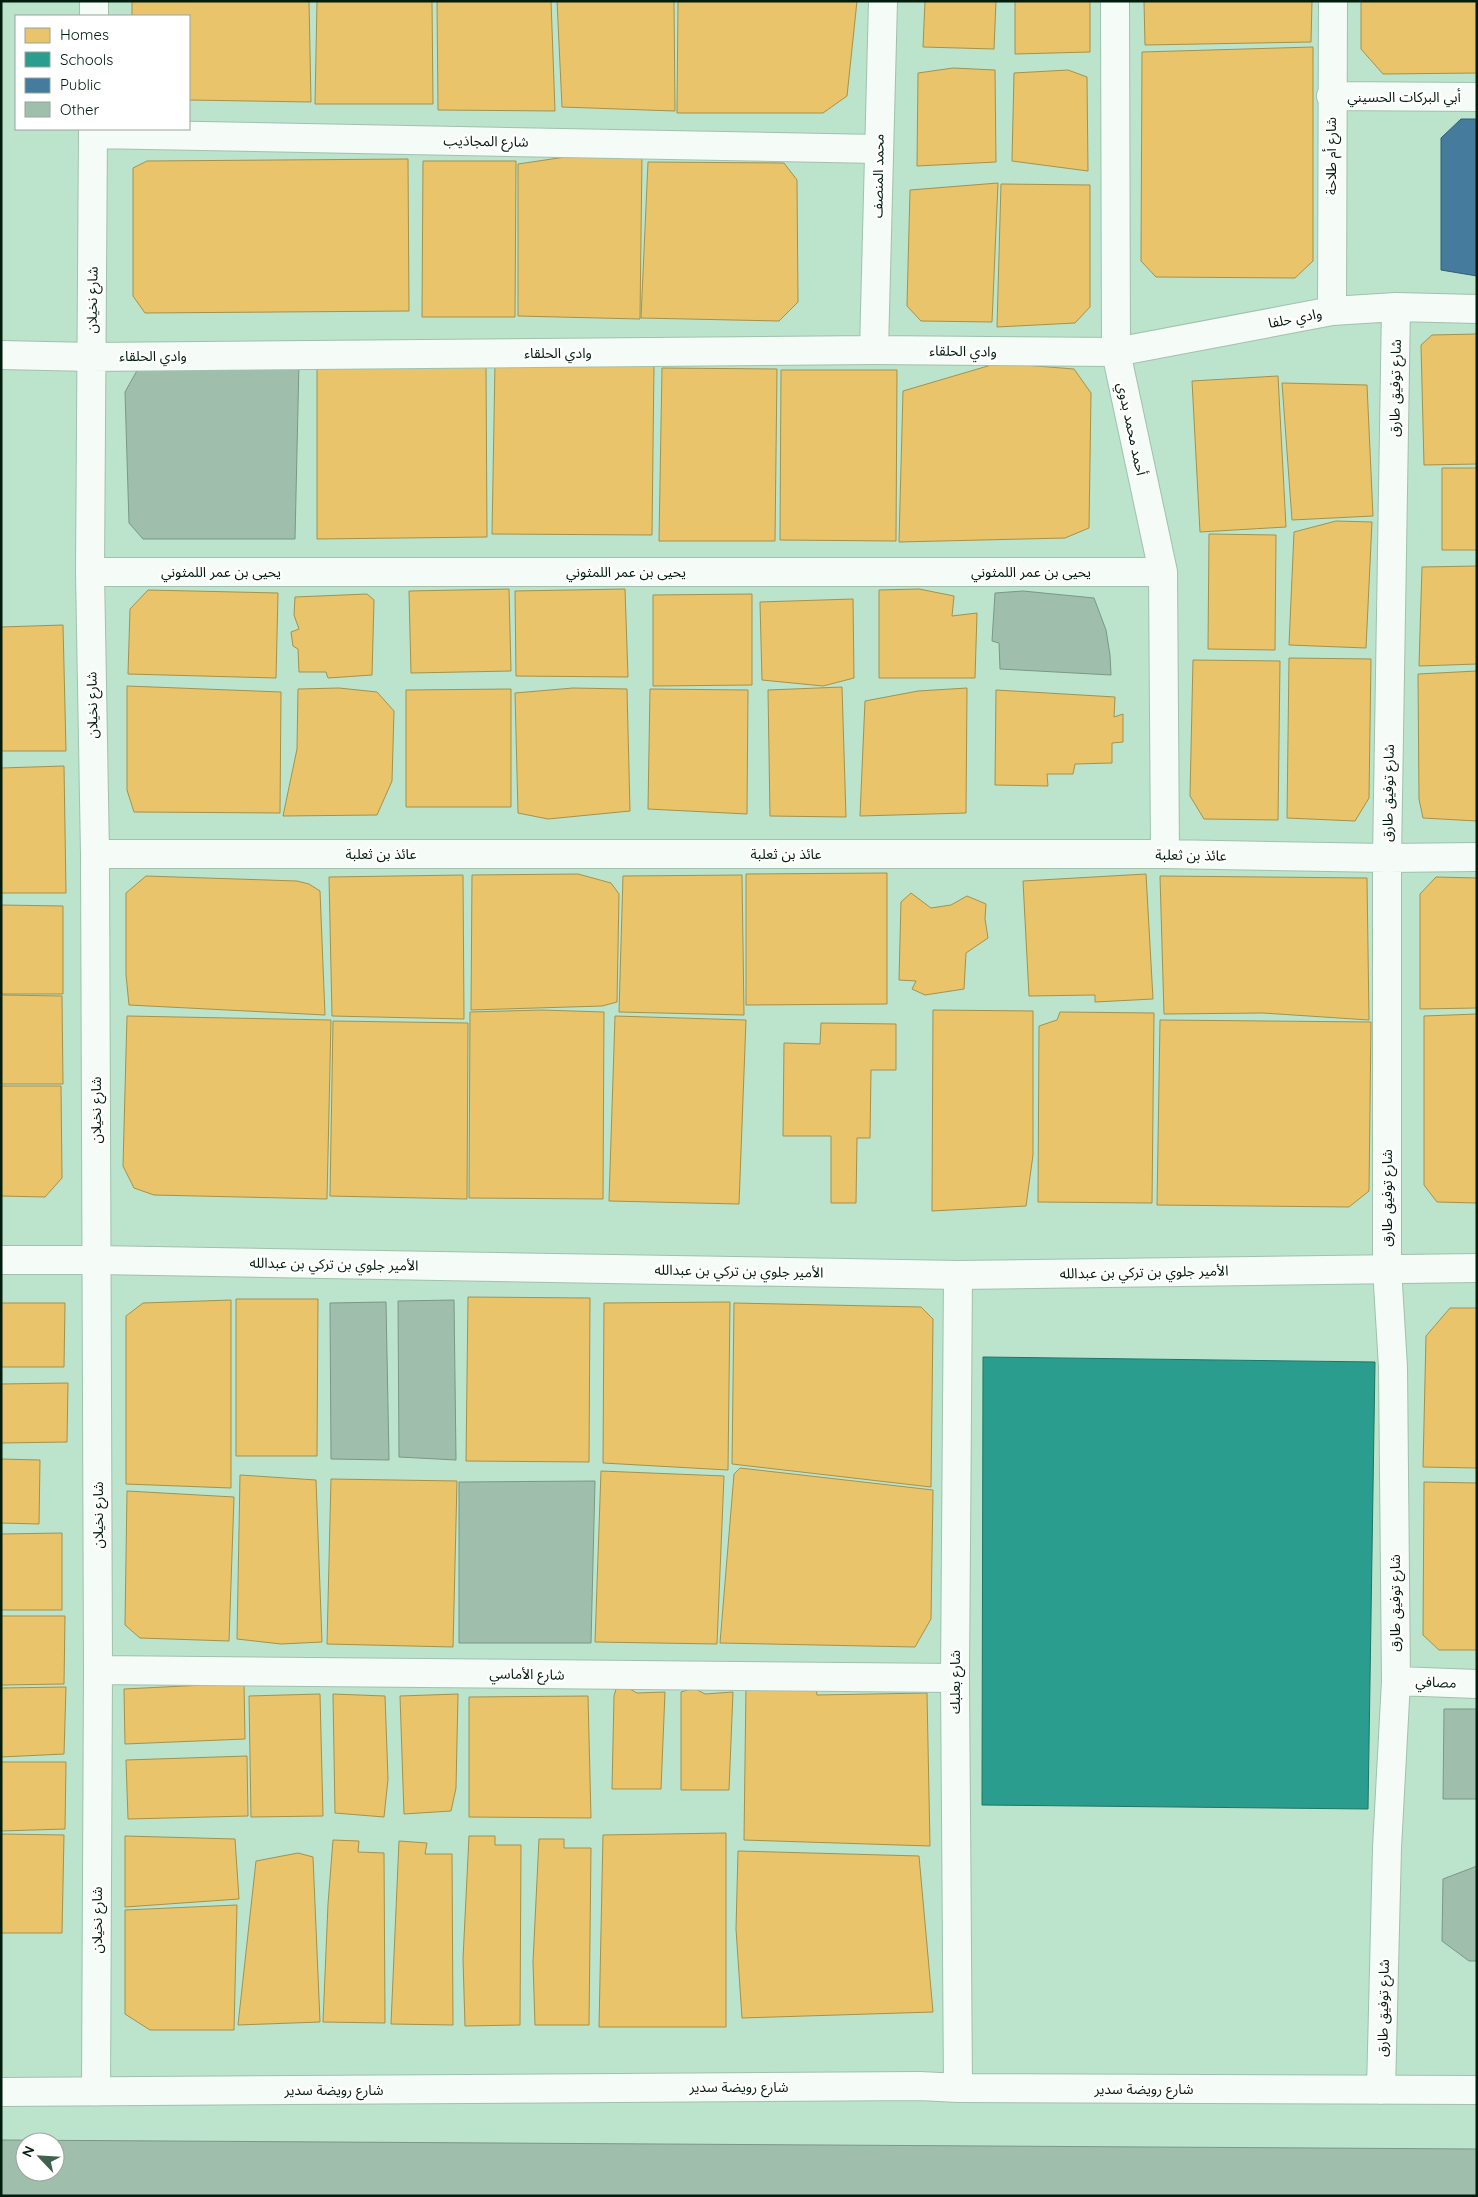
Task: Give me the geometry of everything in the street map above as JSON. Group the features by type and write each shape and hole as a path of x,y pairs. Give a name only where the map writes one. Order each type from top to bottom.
{"street":[{"path":"94,1 94,15"},
{"name":"محمد المنصف","path":"874,350 882,1"},
{"name":"أحمد محمد بدوي","path":"1115,1 1116,352 1164,572 1165,854"},
{"name":"شارع أم طلاحة","path":"1332,311 1331,96 1333,1"},
{"name":"أبي البركات الحسيني","path":"1331,96 1477,97"},
{"name":"شارع المجاذيب","path":"93,131 878,148"},
{"name":"شارع نخيلان","path":"93,131 90,572 94,854 98,1670 96,2092"},
{"name":"وادي حلفا","path":"1116,352 1332,311 1396,307 1477,309"},
{"name":"شارع توفيق طارق","path":"1382,2090 1387,1848 1396,1681 1393,1367 1387,1268 1387,858 1396,307"},
{"name":"وادي الحلقاء","path":"1,355 91,357 874,350 1116,352"},
{"name":"يحيى بن عمر اللمثوني","path":"90,572 1164,572"},
{"name":"عائذ بن ثعلبة","path":"94,854 1165,854 1387,858 1477,857"},
{"name":"الأمير جلوي بن تركي بن عبدالله","path":"1,1260 958,1275 1477,1268"},
{"name":"شارع بعلبك","path":"958,1275 955,1678 958,2088"},
{"name":"شارع الأماسي","path":"98,1670 955,1678"},
{"name":"مصافي","path":"1396,1681 1477,1684"},
{"name":"شارع رويضة سدير","path":"1,2092 920,2086 958,2088 1477,2090"}],"building: Homes":[{"path":"132,1 309,1 311,102 190,100 190,15 132,15"},
{"path":"317,1 432,1 433,104 315,104"},
{"path":"437,1 551,1 555,111 438,110"},
{"path":"557,1 674,1 675,111 562,107"},
{"path":"678,1 857,1 847,96 823,113 677,113"},
{"path":"925,1 996,1 994,49 923,47"},
{"path":"1015,1 1090,1 1090,52 1015,54"},
{"path":"1144,1 1312,1 1311,42 1145,45"},
{"path":"1361,1 1477,1 1477,73 1383,74 1361,49"},
{"path":"1313,47 1313,261 1295,278 1156,277 1141,261 1142,52"},
{"path":"953,68 995,70 996,162 917,166 918,73"},
{"path":"1068,70 1087,77 1088,171 1012,161 1014,73"},
{"path":"579,155 642,155 640,319 518,316 518,164"},
{"path":"408,159 409,311 145,313 133,296 133,168 147,161"},
{"path":"423,161 516,161 515,317 422,317"},
{"path":"648,162 784,163 797,180 798,302 779,321 641,318"},
{"path":"998,183 992,322 921,321 907,306 910,190"},
{"path":"1001,184 1090,185 1090,307 1075,323 997,327"},
{"path":"1477,334 1477,464 1424,465 1421,345 1432,335"},
{"path":"495,363 654,364 652,535 492,534"},
{"path":"998,363 1074,369 1091,393 1089,528 1065,538 899,542 903,391"},
{"path":"486,364 487,537 317,539 317,365"},
{"path":"662,368 777,369 775,541 659,541"},
{"path":"781,370 897,370 896,541 780,540"},
{"path":"1278,376 1286,527 1200,532 1192,381"},
{"path":"1282,383 1367,385 1373,516 1292,520"},
{"path":"1442,468 1477,468 1477,550 1442,550"},
{"path":"1336,521 1372,522 1366,648 1289,645 1294,532"},
{"path":"1209,534 1276,535 1275,650 1208,649"},
{"path":"1477,566 1477,664 1419,666 1422,567"},
{"path":"509,589 511,671 411,673 409,591"},
{"path":"625,589 628,677 516,676 515,591"},
{"path":"919,589 954,596 952,616 977,613 975,678 879,678 879,590"},
{"path":"148,590 278,593 276,678 128,674 130,609"},
{"path":"367,594 374,600 372,675 328,678 326,672 299,672 298,649 293,646 291,632 299,629 294,615 295,597"},
{"path":"752,594 752,685 653,686 653,595"},
{"path":"853,599 854,678 823,686 762,680 760,602"},
{"path":"63,625 66,751 1,751 1,627"},
{"path":"1289,658 1371,659 1369,798 1355,821 1287,818"},
{"path":"1193,660 1280,661 1278,820 1204,819 1190,796"},
{"path":"1477,671 1477,821 1423,818 1419,799 1418,674"},
{"path":"127,686 281,692 280,813 134,812 127,790"},
{"path":"842,687 846,817 770,816 768,690"},
{"path":"339,688 377,692 394,711 392,781 377,815 283,816 297,749 298,689"},
{"path":"573,688 627,689 630,811 548,819 518,813 515,693"},
{"path":"967,688 966,813 860,816 865,701 918,691"},
{"path":"511,689 511,807 406,807 406,690"},
{"path":"650,689 748,690 747,814 648,809"},
{"path":"996,690 1115,697 1114,717 1123,714 1123,742 1112,743 1112,763 1075,764 1073,774 1047,774 1048,786 995,785"},
{"path":"64,766 66,893 1,893 1,768"},
{"path":"887,873 887,1004 746,1005 746,874"},
{"path":"578,874 611,883 619,894 617,1002 602,1006 471,1010 472,875"},
{"path":"1146,874 1153,999 1095,1002 1095,995 1029,996 1023,881"},
{"path":"463,875 464,1019 332,1016 329,877"},
{"path":"742,875 744,1015 619,1012 623,876"},
{"path":"146,876 297,881 309,884 320,891 325,1015 129,1005 126,975 126,893"},
{"path":"1160,876 1367,878 1369,1020 1263,1013 1164,1014"},
{"path":"1436,877 1477,878 1477,1008 1420,1009 1420,894"},
{"path":"911,893 931,908 951,905 967,896 986,904 985,919 988,938 966,953 964,989 925,995 912,989 916,981 899,980 901,902"},
{"path":"1,905 63,906 63,994 1,994"},
{"path":"1,995 62,996 63,1084 1,1084"},
{"path":"542,1010 604,1012 603,1199 469,1198 470,1012"},
{"path":"933,1010 1033,1011 1033,1155 1026,1206 932,1211"},
{"path":"1060,1012 1154,1013 1152,1203 1038,1202 1039,1026 1057,1020"},
{"path":"1477,1014 1477,1203 1437,1202 1424,1185 1424,1016"},
{"path":"127,1016 331,1020 327,1199 154,1195 134,1188 123,1166"},
{"path":"615,1016 746,1020 739,1204 609,1201"},
{"path":"1160,1020 1371,1022 1369,1191 1349,1207 1157,1205"},
{"path":"333,1021 468,1023 467,1199 330,1196"},
{"path":"821,1023 896,1024 896,1070 871,1070 870,1138 857,1138 856,1203 831,1203 831,1136 783,1136 784,1043 820,1044"},
{"path":"1,1086 61,1086 62,1178 45,1197 1,1196"},
{"path":"468,1297 590,1298 589,1462 466,1461"},
{"path":"236,1299 318,1299 317,1456 236,1456"},
{"path":"231,1300 231,1488 126,1484 126,1316 143,1303"},
{"path":"730,1302 728,1470 603,1463 604,1303"},
{"path":"1,1303 65,1303 64,1367 1,1367"},
{"path":"734,1303 921,1307 933,1319 931,1487 732,1464"},
{"path":"1450,1308 1477,1308 1477,1468 1423,1467 1426,1336"},
{"path":"68,1383 67,1442 1,1443 1,1384"},
{"path":"1,1459 40,1460 39,1524 1,1523"},
{"path":"740,1468 933,1490 931,1619 915,1647 720,1643 734,1474"},
{"path":"601,1471 724,1476 717,1644 595,1642"},
{"path":"240,1475 316,1480 322,1642 281,1644 237,1639"},
{"path":"331,1479 457,1481 453,1647 327,1644"},
{"path":"1424,1482 1477,1483 1477,1650 1439,1650 1423,1635"},
{"path":"127,1491 234,1497 229,1641 140,1638 125,1625"},
{"path":"62,1533 62,1610 1,1610 1,1534"},
{"path":"1,1616 65,1616 64,1684 1,1685"},
{"path":"244,1683 245,1739 125,1744 124,1689"},
{"path":"746,1686 816,1688 817,1695 927,1693 930,1846 744,1840"},
{"path":"66,1687 64,1754 1,1757 1,1688"},
{"path":"626,1687 637,1693 665,1692 661,1789 612,1789 614,1696 616,1689"},
{"path":"694,1688 705,1694 733,1692 729,1790 681,1790 681,1692"},
{"path":"320,1694 323,1816 251,1817 249,1696"},
{"path":"333,1694 385,1696 388,1779 384,1817 335,1813"},
{"path":"458,1694 456,1788 451,1811 404,1814 400,1696"},
{"path":"588,1696 591,1818 469,1817 469,1697"},
{"path":"247,1756 248,1816 128,1819 126,1760"},
{"path":"1,1762 66,1762 65,1829 1,1831"},
{"path":"726,1833 726,2027 599,2027 603,1835"},
{"path":"1,1834 64,1835 62,1933 1,1933"},
{"path":"125,1836 235,1839 239,1899 125,1907"},
{"path":"469,1836 495,1836 495,1845 521,1845 520,2025 465,2026 463,1959"},
{"path":"539,1839 564,1839 564,1848 591,1848 589,2025 535,2025 533,1962"},
{"path":"333,1840 359,1841 358,1852 384,1853 385,2023 323,2022"},
{"path":"399,1841 427,1843 425,1854 452,1854 453,2025 391,2024"},
{"path":"738,1851 919,1856 933,2012 742,2018 736,1929"},
{"path":"298,1853 313,1857 320,2022 238,2025 256,1861"},
{"path":"237,1905 234,2030 150,2030 125,2014 125,1910"}],"building: Schools":[{"path":"983,1357 1375,1362 1368,1809 982,1805"}],"building: Public":[{"path":"1461,119 1477,119 1477,276 1441,270 1441,138"}],"building: Other":[{"path":"299,362 295,539 143,539 129,523 125,392 139,367"},
{"path":"1023,591 1094,598 1106,630 1111,675 1000,669 999,643 992,641 995,593"},
{"path":"454,1300 456,1460 399,1457 398,1301"},
{"path":"386,1302 389,1460 331,1459 330,1303"},
{"path":"595,1481 591,1643 459,1643 459,1482"},
{"path":"1444,1709 1477,1709 1477,1799 1443,1799"},
{"path":"1477,1866 1477,1961 1469,1961 1442,1941 1443,1879"},
{"path":"1,2140 15,2140 15,2182 65,2182 65,2140 1477,2149 1477,2196 1,2196"}]}
